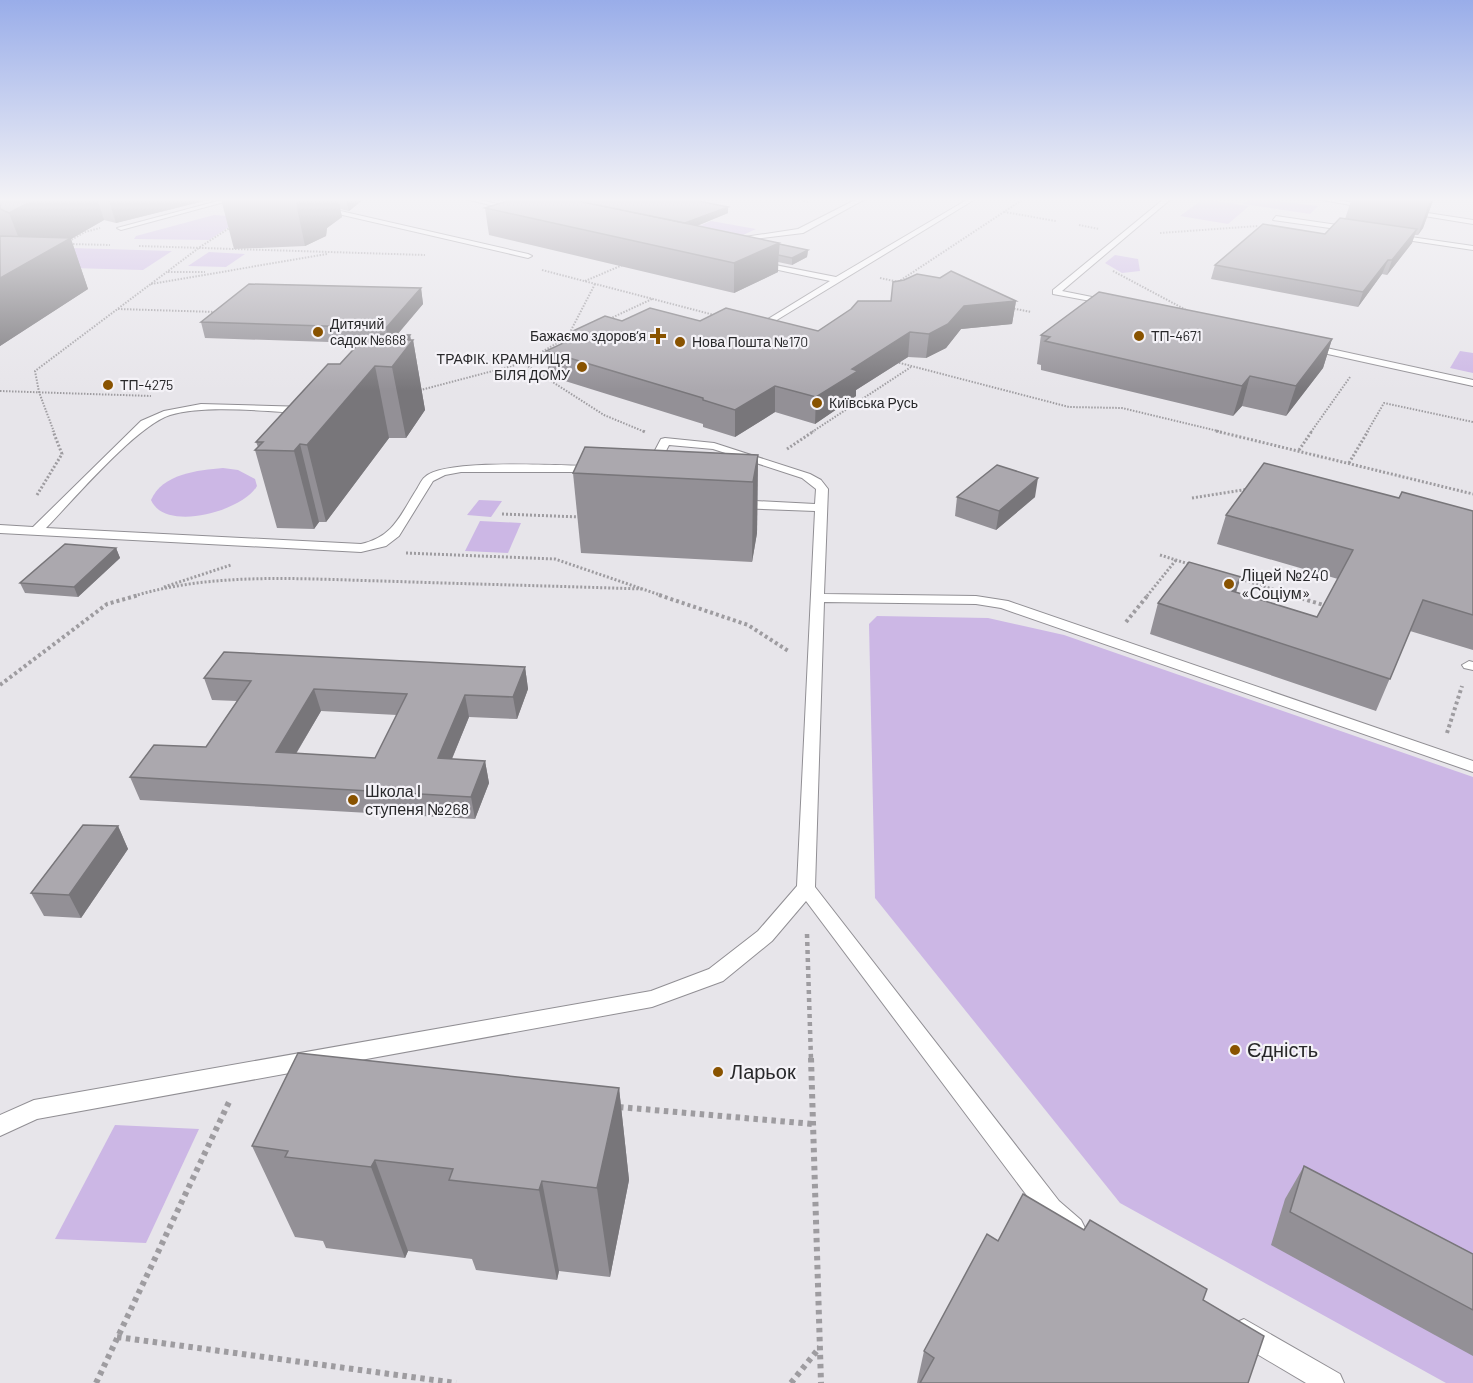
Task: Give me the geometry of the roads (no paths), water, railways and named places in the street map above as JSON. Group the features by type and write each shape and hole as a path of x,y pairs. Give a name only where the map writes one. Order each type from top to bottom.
{"lane":[{"path":"759,263 837,280"},
{"path":"759,327 868,263"},
{"path":"1091,263 1056,292 1114,305"},
{"path":"1294,344 1473,383"},
{"path":"37,530 138,429 156,416 186,408 201,407 319,410"},
{"path":"0,1126 34,1110 652,999 716,975 765,936 806,888 822,489 817,482 806,476 714,446 665,441 651,465 634,469"},
{"path":"0,529 361,548 382,543 395,533 429,479 442,472 461,469 611,469"},
{"path":"720,504 822,508"},
{"path":"818,598 976,600 1003,604 1473,767"},
{"path":"806,888 1051,1209 1087,1241"},
{"path":"1229,1324 1331,1383"}],"place":[{"name":"Дитячий садок №668","path":"318,332"},
{"name":"Бажаємо здоровʼя","path":"658,336"},
{"name":"ТП-4671","path":"1139,336"},
{"name":"Нова Пошта №170","path":"680,342"},
{"name":"ТРАФІК. КРАМНИЦЯ БІЛЯ ДОМУ","path":"582,367"},
{"name":"ТП-4275","path":"108,385"},
{"name":"Київська Русь","path":"817,403"},
{"name":"Ліцей №240 «Соціум»","path":"1229,584"},
{"name":"Школа І ступеня №268","path":"353,800"},
{"name":"Єдність","path":"1235,1050"},
{"name":"Ларьок","path":"718,1072"}]}
